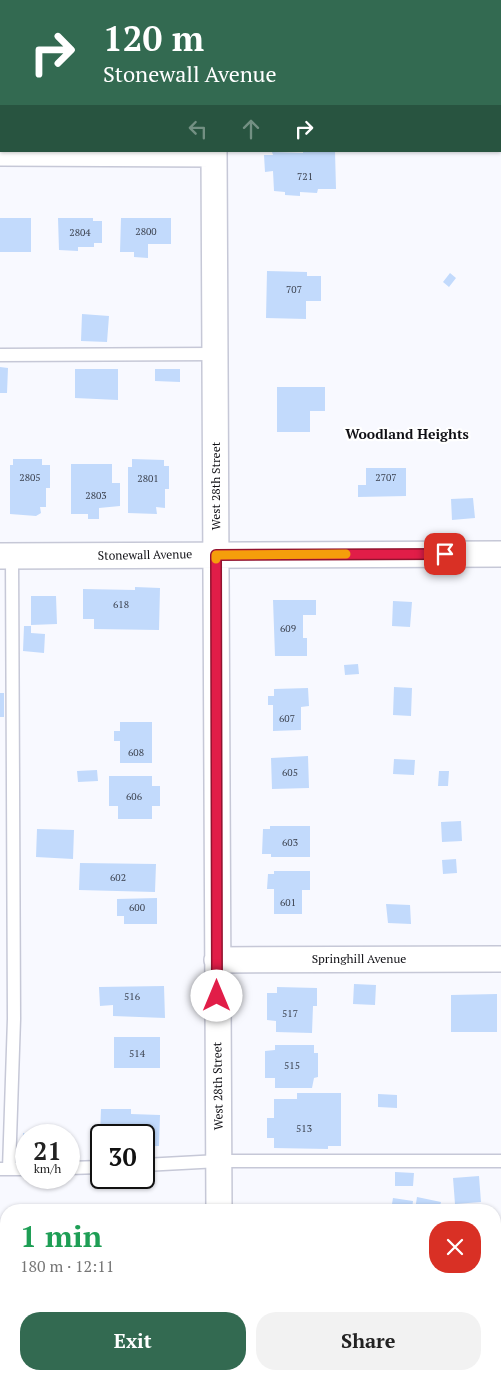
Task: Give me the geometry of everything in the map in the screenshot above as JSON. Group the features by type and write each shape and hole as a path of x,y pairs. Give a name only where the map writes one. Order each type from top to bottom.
{"street":[{"path":"8,153 214,153"},
{"name":"West 28th Street","path":"214,153 216,960 220,1204"},
{"name":"Stonewall Avenue","path":"6,556 501,554"},
{"name":"Springhill Avenue","path":"216,960 501,958"}],"lane":[{"path":"0,354 215,354"},
{"path":"4,1169 14,1019 6,556"},
{"path":"155,1164 219,1161 501,1161"}],"building":[{"path":"272,152 335,152 336,189 318,189 317,193 300,192 300,196 285,195 285,192 274,191 273,171 265,172 264,155 273,155"},
{"path":"0,218 31,218 31,252 0,252"},
{"path":"58,218 93,218 93,221 102,221 102,243 94,243 94,247 78,247 78,251 59,250"},
{"path":"121,218 171,218 171,244 148,244 148,258 134,257 134,252 120,252"},
{"path":"267,271 307,272 307,276 321,276 321,301 306,301 306,319 266,318"},
{"path":"450,273 456,278 449,287 443,282"},
{"path":"82,314 109,316 107,342 81,341"},
{"path":"0,367 8,368 7,393 0,393"},
{"path":"75,369 118,369 118,400 75,398"},
{"path":"155,369 180,369 180,382 155,381"},
{"path":"277,387 325,387 325,411 310,411 310,432 277,432"},
{"path":"13,459 42,459 42,465 50,465 50,488 46,488 46,507 40,507 41,513 36,516 10,514 10,465 13,465"},
{"path":"132,459 164,460 164,466 169,466 169,489 165,489 165,508 156,507 157,514 128,513 128,467 132,467"},
{"path":"71,464 112,464 112,483 120,483 120,506 99,508 99,519 88,519 88,514 71,514"},
{"path":"366,468 406,468 406,496 358,497 358,485 366,485"},
{"path":"473,498 475,518 452,520 451,499"},
{"path":"135,587 160,588 159,630 94,629 94,619 83,619 83,589 135,590"},
{"path":"31,596 56,596 57,624 31,625"},
{"path":"273,600 316,600 316,615 303,615 303,638 307,638 307,656 275,656"},
{"path":"393,601 412,602 410,627 392,626"},
{"path":"24,626 31,626 31,633 45,634 44,653 23,651"},
{"path":"358,664 359,674 345,675 344,665"},
{"path":"394,687 412,688 411,716 393,715"},
{"path":"308,688 309,706 301,707 301,730 273,731 273,705 268,705 268,696 274,696 274,689"},
{"path":"0,693 4,693 4,717 0,717"},
{"path":"120,722 152,722 152,763 120,763 120,741 114,741 114,731 120,731"},
{"path":"308,756 309,788 272,789 271,758"},
{"path":"394,759 415,760 414,775 393,774"},
{"path":"97,770 98,781 78,782 77,771"},
{"path":"439,771 449,771 448,786 438,786"},
{"path":"109,776 152,776 152,786 160,786 160,806 152,806 152,819 118,819 118,806 109,806"},
{"path":"461,821 462,841 442,842 441,822"},
{"path":"270,826 310,826 310,857 271,857 271,854 262,854 263,829 270,829"},
{"path":"37,829 74,830 73,859 36,857"},
{"path":"456,859 457,873 443,874 442,860"},
{"path":"80,863 156,864 155,892 79,890"},
{"path":"274,871 310,871 310,890 302,890 302,914 274,914 274,889 267,889 268,874 274,874"},
{"path":"157,898 157,924 124,924 124,916 117,916 117,899"},
{"path":"386,904 410,905 411,924 388,923"},
{"path":"354,984 376,985 375,1005 353,1004"},
{"path":"164,986 165,1018 113,1016 113,1005 100,1006 99,987"},
{"path":"277,987 317,988 317,1006 313,1006 312,1033 276,1032 276,1021 267,1020 267,993 277,993"},
{"path":"497,994 497,1032 451,1032 451,995"},
{"path":"114,1037 160,1037 160,1068 114,1068"},
{"path":"275,1045 314,1045 314,1053 318,1053 318,1077 314,1078 312,1088 275,1088 275,1078 265,1078 265,1051 275,1050"},
{"path":"297,1093 341,1093 341,1146 328,1146 328,1149 274,1148 274,1138 267,1138 267,1118 274,1118 274,1099 297,1099"},
{"path":"378,1094 397,1095 397,1108 378,1107"},
{"path":"101,1109 131,1109 131,1114 160,1115 159,1146 155,1146 155,1124 100,1124"},
{"path":"395,1172 414,1173 413,1186 395,1186"},
{"path":"479,1176 481,1202 455,1204 453,1178"},
{"path":"417,1197 441,1202 440,1204 416,1204"},
{"path":"393,1198 413,1201 413,1204 392,1204"}],"slow traffic":[{"path":"216,559 216,555 346,554"}],"district":[{"name":"Woodland Heights","path":"407,434"}],"route":[{"path":"217,996 216,555 445,554"}]}
